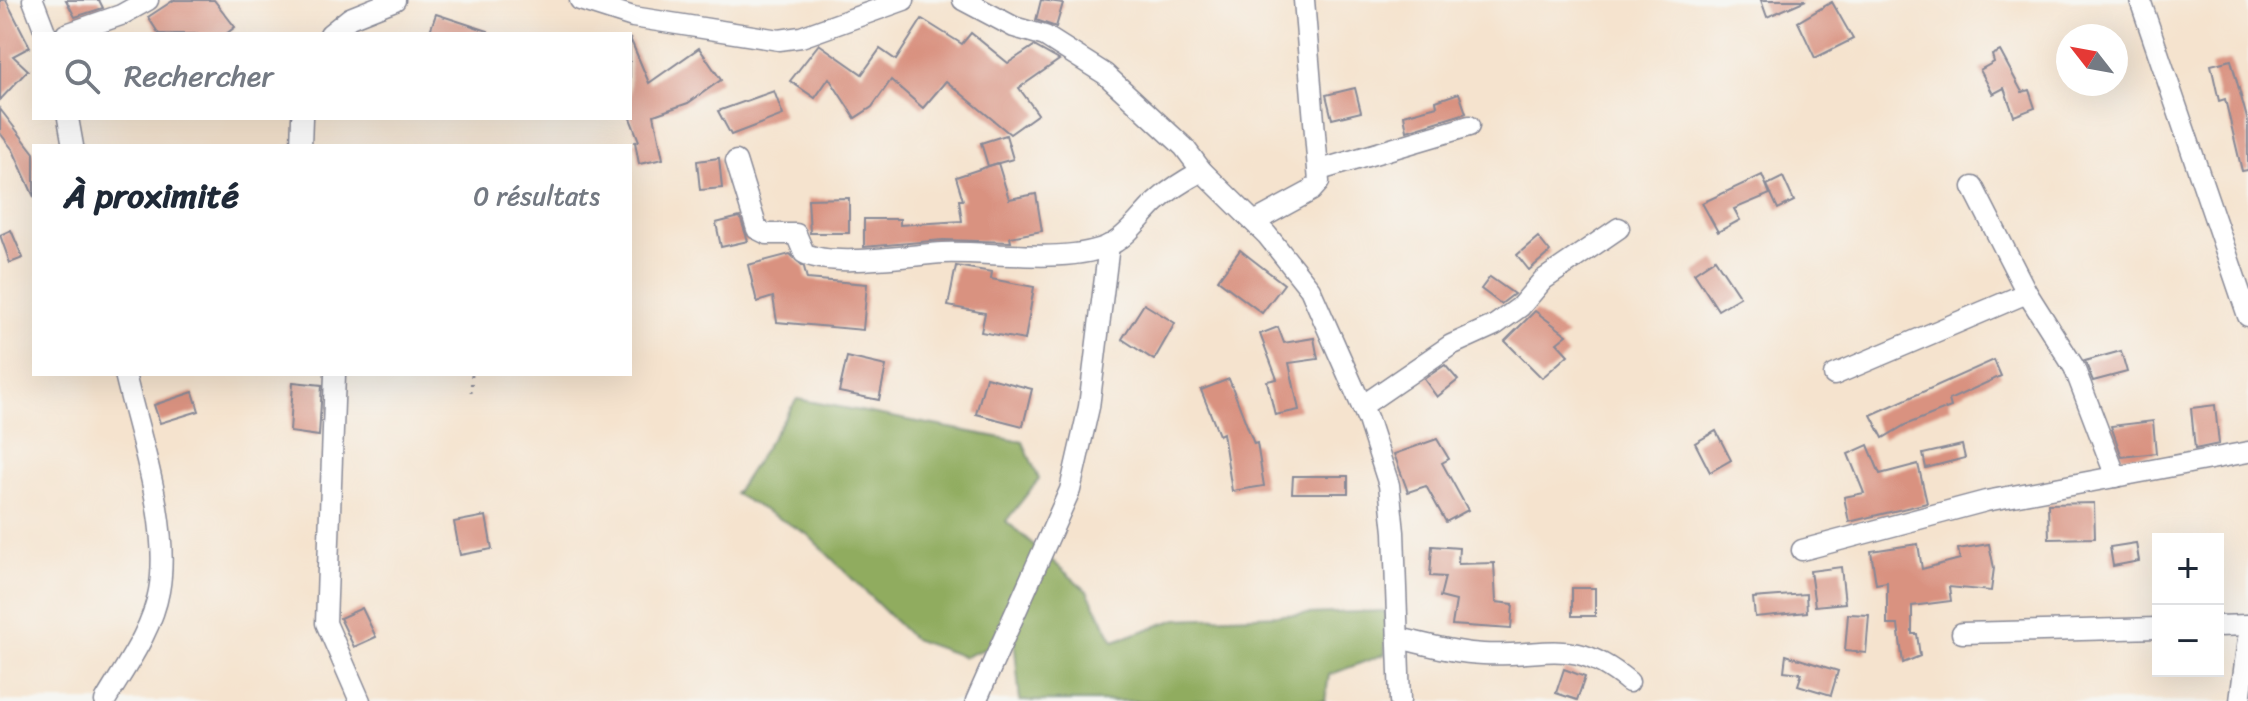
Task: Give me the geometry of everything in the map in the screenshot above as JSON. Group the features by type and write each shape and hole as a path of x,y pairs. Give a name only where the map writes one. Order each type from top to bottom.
{"street":[{"path":"33,0 45,32"},
{"path":"72,32 121,15 148,0"},
{"path":"332,32 350,18 395,0"},
{"path":"580,0 633,17 779,40 801,37 904,0"},
{"path":"963,0 1014,27 1045,36 1105,74 1184,147 1202,171 1254,222 1310,289 1362,406 1389,485 1400,701"},
{"path":"1254,222 1311,191 1319,182 1304,0"},
{"path":"2140,0 2248,316"},
{"path":"68,120 73,144"},
{"path":"301,144 302,120"},
{"path":"1320,170 1469,126"},
{"path":"736,161 757,229 767,234 796,234 804,253 810,256 1044,254 1097,250 1109,245 1169,190 1202,171"},
{"path":"1973,187 2027,293 2074,367 2116,477"},
{"path":"1362,406 1451,345 1495,325 1520,307 1543,280 1619,228"},
{"path":"977,701 1070,490 1089,407 1109,245"},
{"path":"1834,375 2027,293"},
{"path":"105,701 136,649 160,591 162,548 125,376"},
{"path":"335,376 326,623 360,701"},
{"path":"1802,550 1986,501 2248,452"},
{"path":"2224,626 2248,625"},
{"path":"1962,633 2152,628"},
{"path":"1398,638 1481,654 1572,651 1602,659 1629,682"},
{"path":"2240,701 2248,639"}],"path":[{"path":"471,393 472,376"}],"green space":[{"path":"797,399 1023,442 1039,479 1006,521 1087,591 1114,641 1177,619 1385,611 1385,654 1329,675 1325,701 1020,701 1014,638 964,657 913,639 807,534 735,494"}],"building":[{"path":"0,0 6,0 30,47 13,56 28,70 0,100"},
{"path":"66,0 99,0 103,8 75,17"},
{"path":"174,0 214,0 235,27 229,32 158,32 148,17"},
{"path":"1041,0 1063,3 1056,27 1036,20"},
{"path":"1761,0 1806,0 1767,17"},
{"path":"1832,2 1853,39 1815,58 1798,22"},
{"path":"436,14 488,31 488,32 430,32"},
{"path":"922,19 962,44 971,33 1008,63 1034,46 1059,60 1019,88 1038,114 1010,134 946,81 923,108 891,80 872,107 855,118 829,78 815,98 790,81 819,44 862,74 880,49 896,60"},
{"path":"632,43 649,83 699,48 721,80 688,103 654,115 663,159 639,164 635,142 639,141 631,120"},
{"path":"2000,51 2022,92 2029,90 2035,108 2014,116 2004,88 1993,94 1980,70 1994,62 1992,55"},
{"path":"2231,60 2248,122 2248,170 2242,171 2225,99 2219,101 2211,65"},
{"path":"1355,88 1361,112 1332,119 1326,95"},
{"path":"774,91 783,115 731,135 718,111"},
{"path":"1459,93 1466,113 1407,131 1404,115 1437,106 1436,101"},
{"path":"0,109 32,150 32,193 13,150 0,133"},
{"path":"1006,135 1013,159 988,166 981,143"},
{"path":"719,158 722,188 700,190 697,161"},
{"path":"998,163 1009,199 1036,194 1042,231 1010,237 1011,242 943,240 864,247 864,219 900,219 900,225 962,221 959,200 963,200 956,177"},
{"path":"1762,175 1770,194 1734,209 1740,220 1718,232 1702,203"},
{"path":"1783,177 1794,201 1778,209 1767,185"},
{"path":"849,198 849,233 810,233 808,199"},
{"path":"740,217 748,241 721,247 716,223"},
{"path":"11,230 23,258 10,263 0,235"},
{"path":"1538,237 1550,252 1529,270 1517,255"},
{"path":"1240,250 1284,284 1262,313 1218,280"},
{"path":"790,254 804,267 807,279 867,284 863,330 777,322 773,297 757,302 748,265"},
{"path":"1715,259 1740,297 1718,310 1694,273"},
{"path":"956,266 992,272 991,279 1034,287 1025,340 981,332 985,313 948,306"},
{"path":"1490,277 1514,294 1501,304 1481,289"},
{"path":"1144,304 1175,323 1154,360 1122,339"},
{"path":"1535,311 1567,335 1557,343 1568,355 1542,378 1505,341"},
{"path":"1278,327 1284,343 1314,338 1318,359 1289,363 1299,410 1275,415 1267,381 1277,379 1260,334"},
{"path":"2121,351 2127,372 2093,381 2085,361"},
{"path":"847,357 886,366 879,400 839,392"},
{"path":"1994,360 2001,376 1949,400 1951,407 1905,425 1883,438 1871,415"},
{"path":"1445,365 1458,380 1437,397 1424,379"},
{"path":"986,377 1032,389 1023,426 976,414"},
{"path":"1229,379 1254,444 1257,443 1264,486 1232,491 1223,433 1219,435 1201,390"},
{"path":"293,382 322,385 319,436 290,432"},
{"path":"193,392 199,411 160,423 154,405"},
{"path":"2215,405 2219,444 2195,449 2191,408"},
{"path":"2153,421 2156,453 2122,457 2111,426"},
{"path":"1716,431 1731,460 1710,472 1695,443"},
{"path":"1437,439 1449,459 1442,463 1468,510 1446,522 1426,486 1408,492 1394,454"},
{"path":"1868,445 1880,474 1918,464 1927,503 1849,522 1844,497 1864,493 1848,454"},
{"path":"1962,445 1965,458 1926,468 1923,454"},
{"path":"1293,476 1348,476 1348,493 1292,493"},
{"path":"2094,503 2095,538 2049,539 2048,504"},
{"path":"486,516 492,549 460,555 454,522"},
{"path":"2136,543 2139,561 2113,566 2110,547"},
{"path":"1918,544 1922,569 1960,559 1958,549 1989,544 1994,568 1991,591 1949,587 1951,601 1912,606 1912,634 1917,634 1920,656 1903,663 1898,625 1887,625 1887,582 1876,584 1871,551"},
{"path":"1432,546 1459,548 1458,564 1494,563 1496,602 1513,604 1511,629 1452,625 1456,601 1440,597 1445,577 1430,576"},
{"path":"1841,567 1845,603 1815,606 1810,571"},
{"path":"1572,588 1595,588 1595,616 1572,616"},
{"path":"1806,594 1807,612 1755,617 1753,598"},
{"path":"362,608 376,637 354,647 340,618"},
{"path":"1848,614 1869,615 1866,653 1845,651"},
{"path":"1786,655 1838,671 1831,695 1798,685 1802,673 1784,671"},
{"path":"1564,669 1585,677 1577,700 1556,693"}]}
